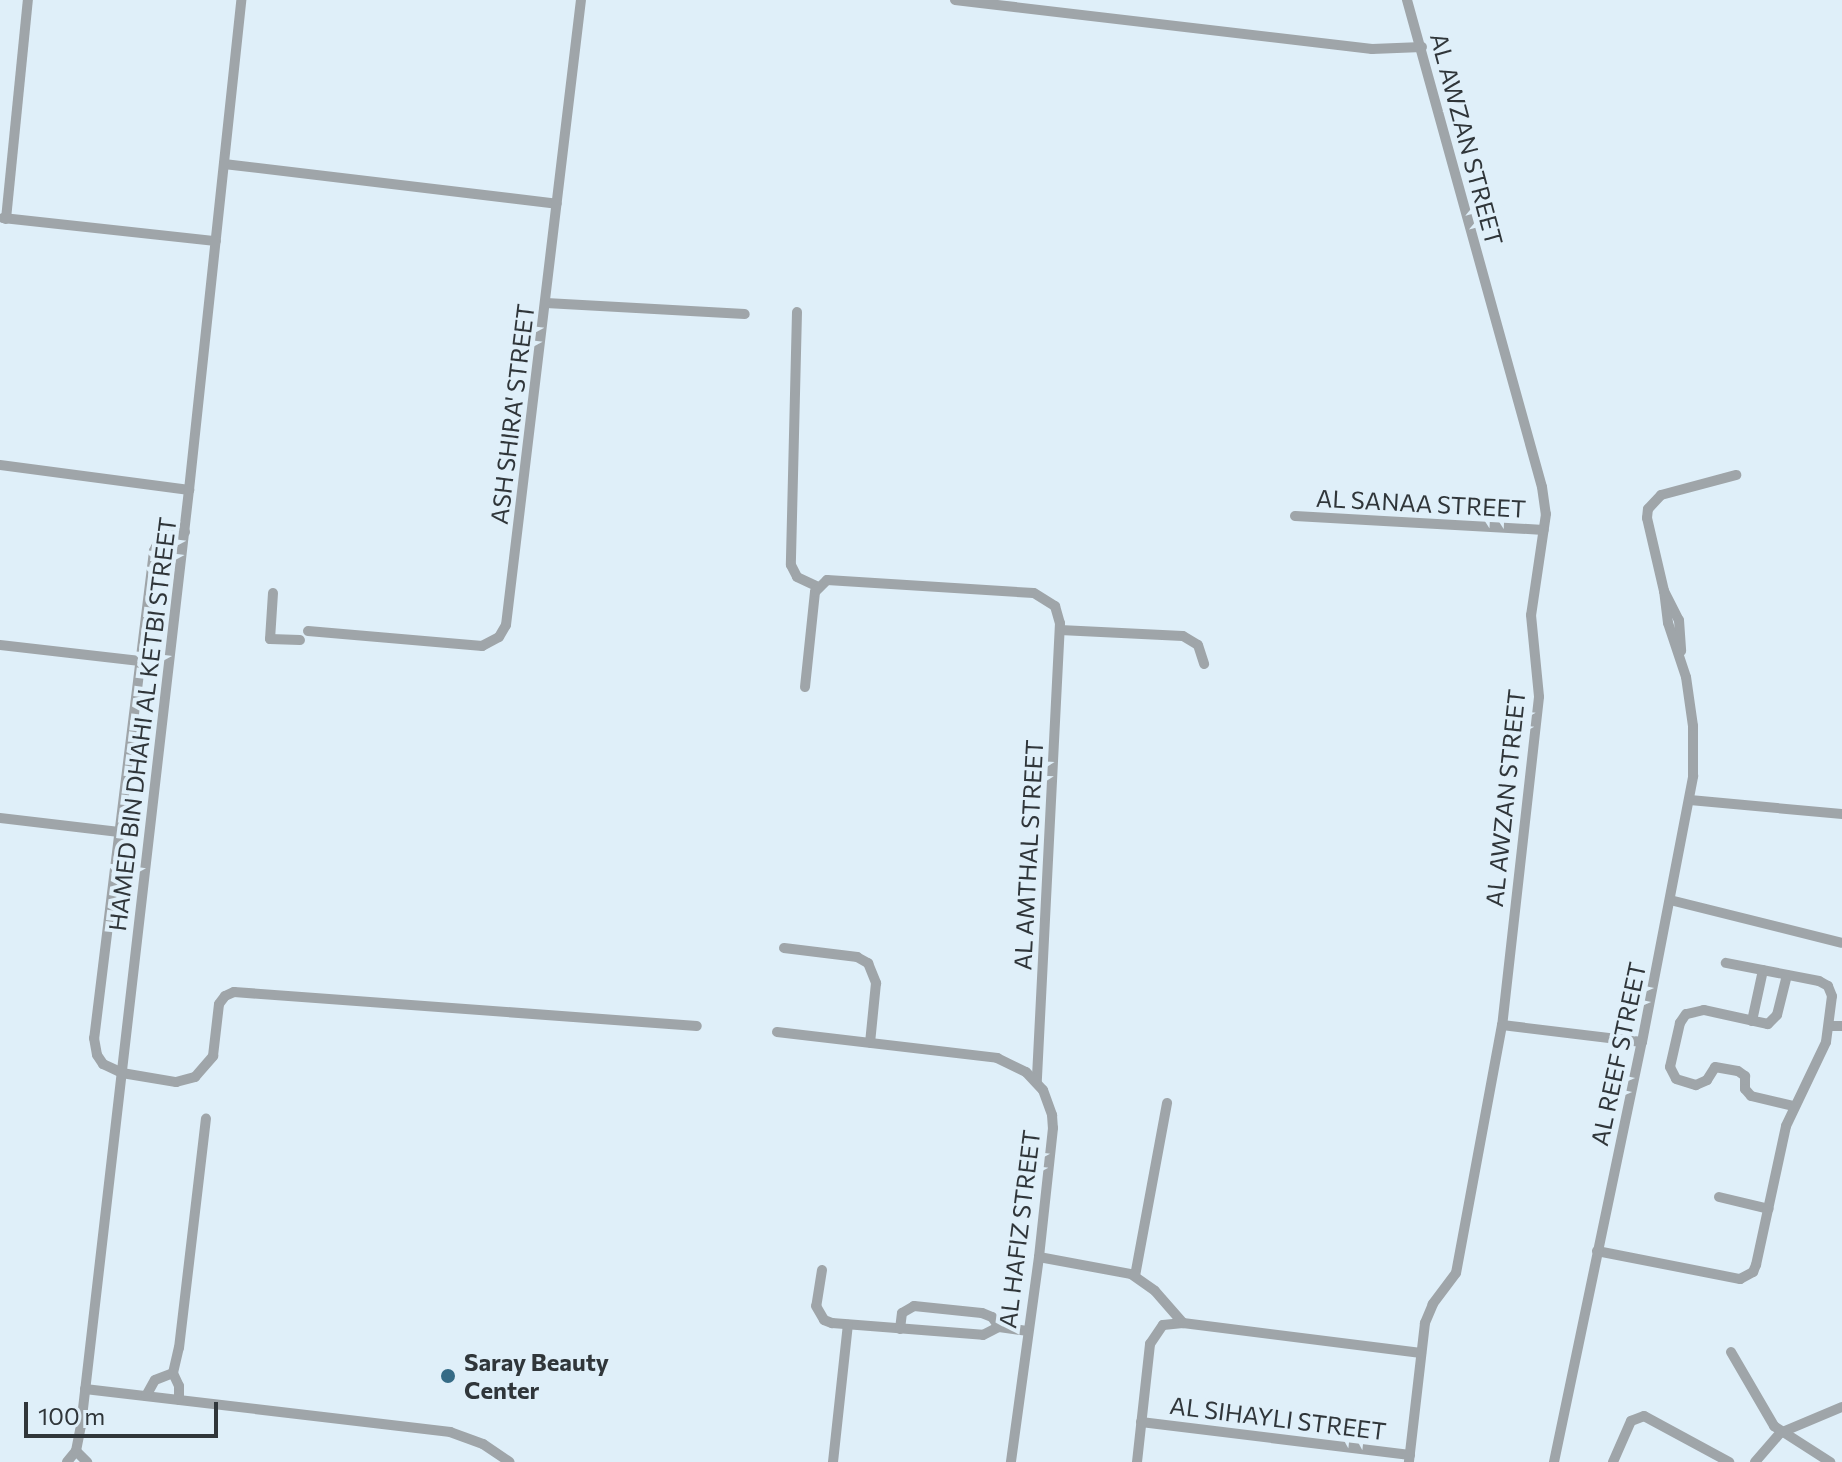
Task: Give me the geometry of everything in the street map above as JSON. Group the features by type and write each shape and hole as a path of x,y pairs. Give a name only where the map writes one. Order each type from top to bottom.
{"street":[{"path":"28,0 3,218 216,241"},
{"name":"HAMED BIN DHAHI AL KETBI STREET","path":"76,1451 185,532 241,0"},
{"name":"ASH SHIRA' STREET","path":"308,631 475,646 488,645 503,632 581,0"},
{"path":"955,0 1031,4 1372,49 1422,47"},
{"name":"AL AWZAN STREET","path":"1407,0 1542,487 1544,530 1536,563 1531,615 1539,697 1502,1025 1459,1261 1451,1284 1428,1313 1410,1458"},
{"path":"224,164 557,204"},
{"path":"546,303 745,314"},
{"path":"797,312 791,565 797,577 818,587"},
{"path":"0,465 189,490"},
{"name":"AL REEF STREET","path":"1554,1462 1690,800 1693,726 1680,653 1668,623 1664,591 1648,527 1648,509 1661,495 1736,475"},
{"name":"AL SANAA STREET","path":"1295,516 1544,530"},
{"path":"185,532 166,534 155,546 94,1044 103,1064 122,1073 176,1082 200,1073 213,1056 219,1004 225,996 234,992 697,1026"},
{"path":"818,587 832,579 1034,593 1055,606 1060,630 1183,636 1198,645 1204,664"},
{"path":"805,687 818,587"},
{"path":"273,593 270,639 300,640"},
{"name":"AL AMTHAL STREET","path":"1037,1081 1060,630"},
{"path":"0,645 140,661"},
{"path":"1690,800 1842,814"},
{"path":"0,818 119,832"},
{"path":"1670,900 1842,943"},
{"path":"784,948 857,957 868,963 876,983 870,1043"},
{"path":"1597,1251 1740,1279 1753,1272 1793,1106 1818,1061 1830,1026 1832,996 1828,986 1726,963"},
{"path":"1752,1021 1763,970"},
{"path":"1787,975 1775,1019 1765,1024 1704,1010 1690,1011 1680,1023 1671,1071 1676,1079 1696,1085 1707,1080 1715,1067 1738,1071 1745,1076 1745,1089 1751,1096 1793,1106"},
{"path":"1502,1025 1642,1042"},
{"path":"1830,1026 1842,1026"},
{"path":"777,1032 997,1058 1037,1081"},
{"name":"AL HAFIZ STREET","path":"1011,1462 1053,1128 1049,1102 1037,1081"},
{"path":"1135,1276 1167,1103"},
{"path":"179,1400 179,1386 173,1373 179,1348 206,1119"},
{"path":"1719,1197 1769,1209"},
{"path":"1039,1257 1111,1267 1135,1276 1155,1291 1183,1323"},
{"path":"822,1270 816,1299 819,1314 824,1320 848,1325 983,1335 999,1327 1027,1331"},
{"path":"900,1329 902,1313 914,1306 982,1313 992,1317 999,1327"},
{"path":"1137,1462 1154,1332 1163,1325 1183,1323 1421,1353"},
{"path":"833,1462 848,1325"},
{"path":"1731,1352 1739,1370 1780,1433 1830,1462"},
{"path":"146,1396 155,1380 173,1373"},
{"path":"85,1389 450,1432 483,1444 510,1462"},
{"path":"1755,1462 1780,1433 1842,1407"},
{"path":"1613,1462 1631,1421 1639,1416 1649,1418 1729,1462"},
{"name":"AL SIHAYLI STREET","path":"1141,1422 1410,1458"},
{"path":"67,1462 76,1451 87,1462"}],"place":[{"name":"Saray Beauty Center","path":"448,1376"}]}
